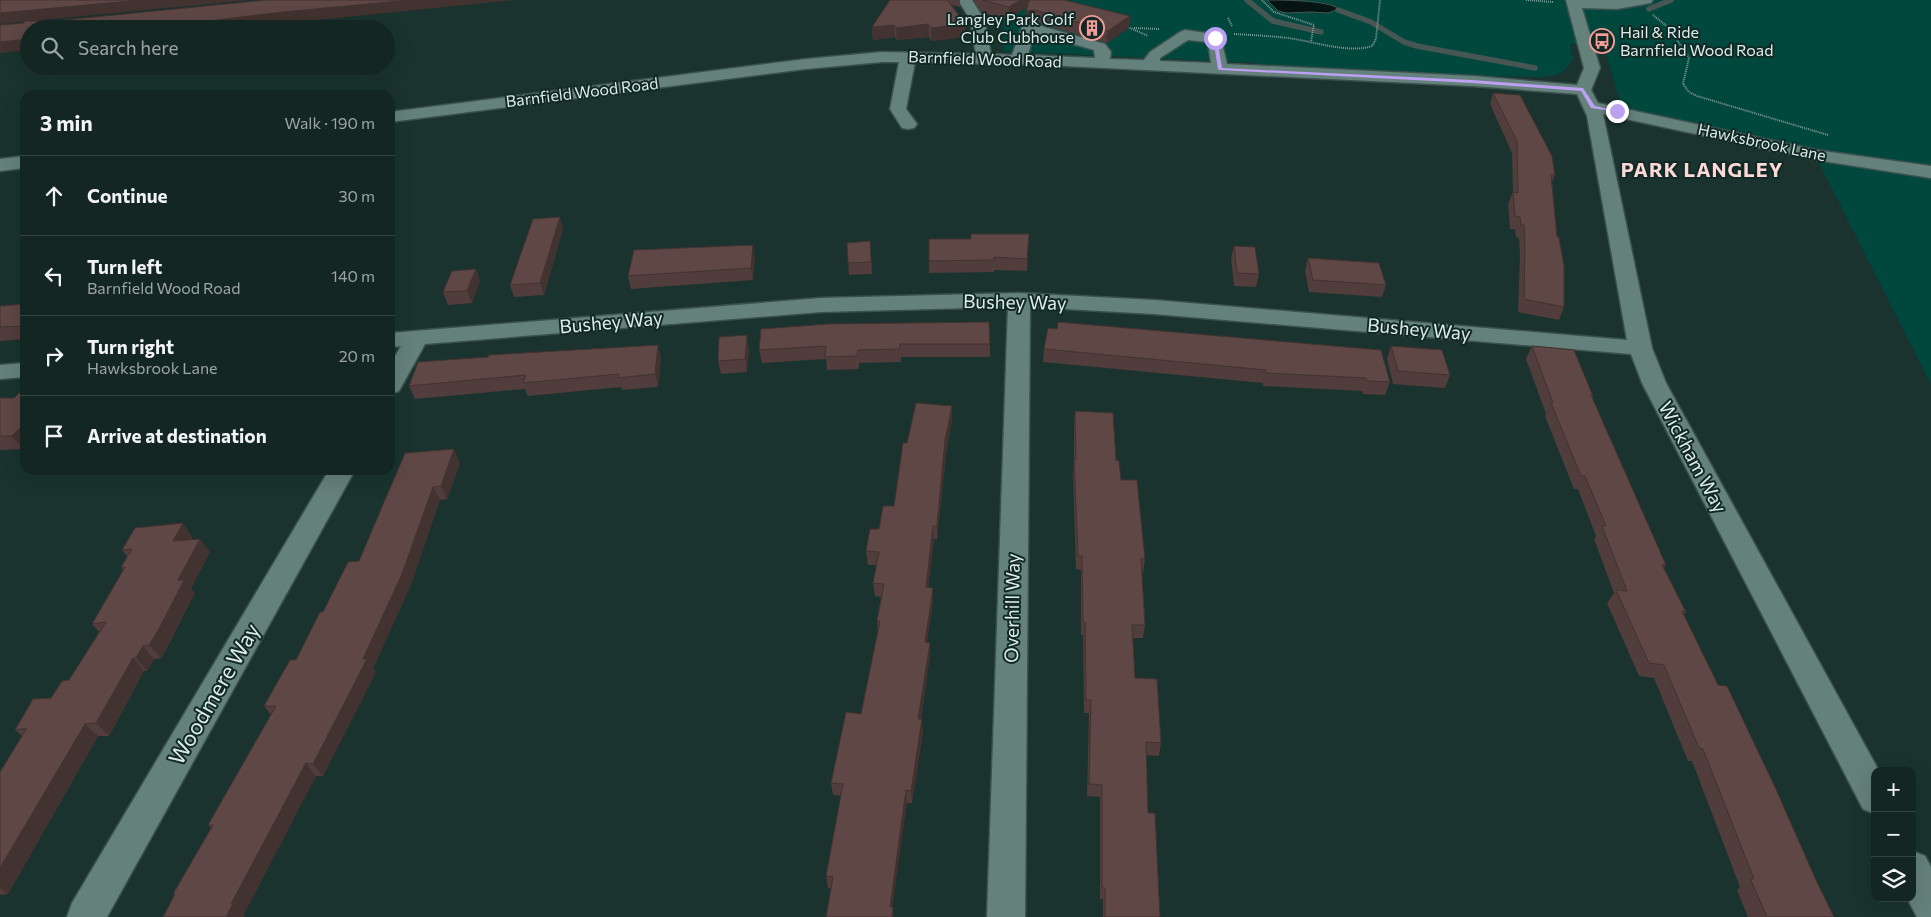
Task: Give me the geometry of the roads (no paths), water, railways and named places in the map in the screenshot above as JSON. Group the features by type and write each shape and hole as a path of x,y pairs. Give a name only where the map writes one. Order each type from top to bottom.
{"street":[{"path":"965,0 977,19 984,58"},
{"path":"1588,99 1592,68 1573,1 1610,5 1640,2"},
{"path":"1021,51 1097,46 1103,52 1102,63"},
{"path":"1152,65 1154,57 1168,48 1217,51 1220,69"},
{"name":"Barnfield Wood Road","path":"395,116 832,60 908,56 984,58 1021,51 1102,63 1472,81 1588,99"},
{"path":"908,56 898,109 908,124"},
{"name":"Hawksbrook Lane","path":"1588,99 1617,111 1816,155 1931,172"},
{"name":"Wickham Way","path":"1588,99 1640,348 1654,383 1871,790"},
{"path":"0,165 20,163"},
{"name":"Bushey Way","path":"395,340 821,305 1019,300 1154,307 1640,348"},
{"name":"Overhill Way","path":"1006,917 1019,300"},
{"path":"395,377 417,338"},
{"path":"0,372 20,370"},
{"name":"Woodmere Way","path":"86,917 339,475"},
{"path":"1916,877 1931,905"}],"waterway":[{"path":"1247,0 1273,21 1321,32"},
{"path":"1649,9 1671,0"},
{"path":"1338,10 1371,22 1404,42 1417,46 1535,68"}],"place":[{"name":"Langley Park Golf Club Clubhouse","path":"1092,28"},
{"name":"Hail & Ride Barnfield Wood Road","path":"1602,41"}],"district":[{"name":"PARK LANGLEY","path":"1702,170"}]}
